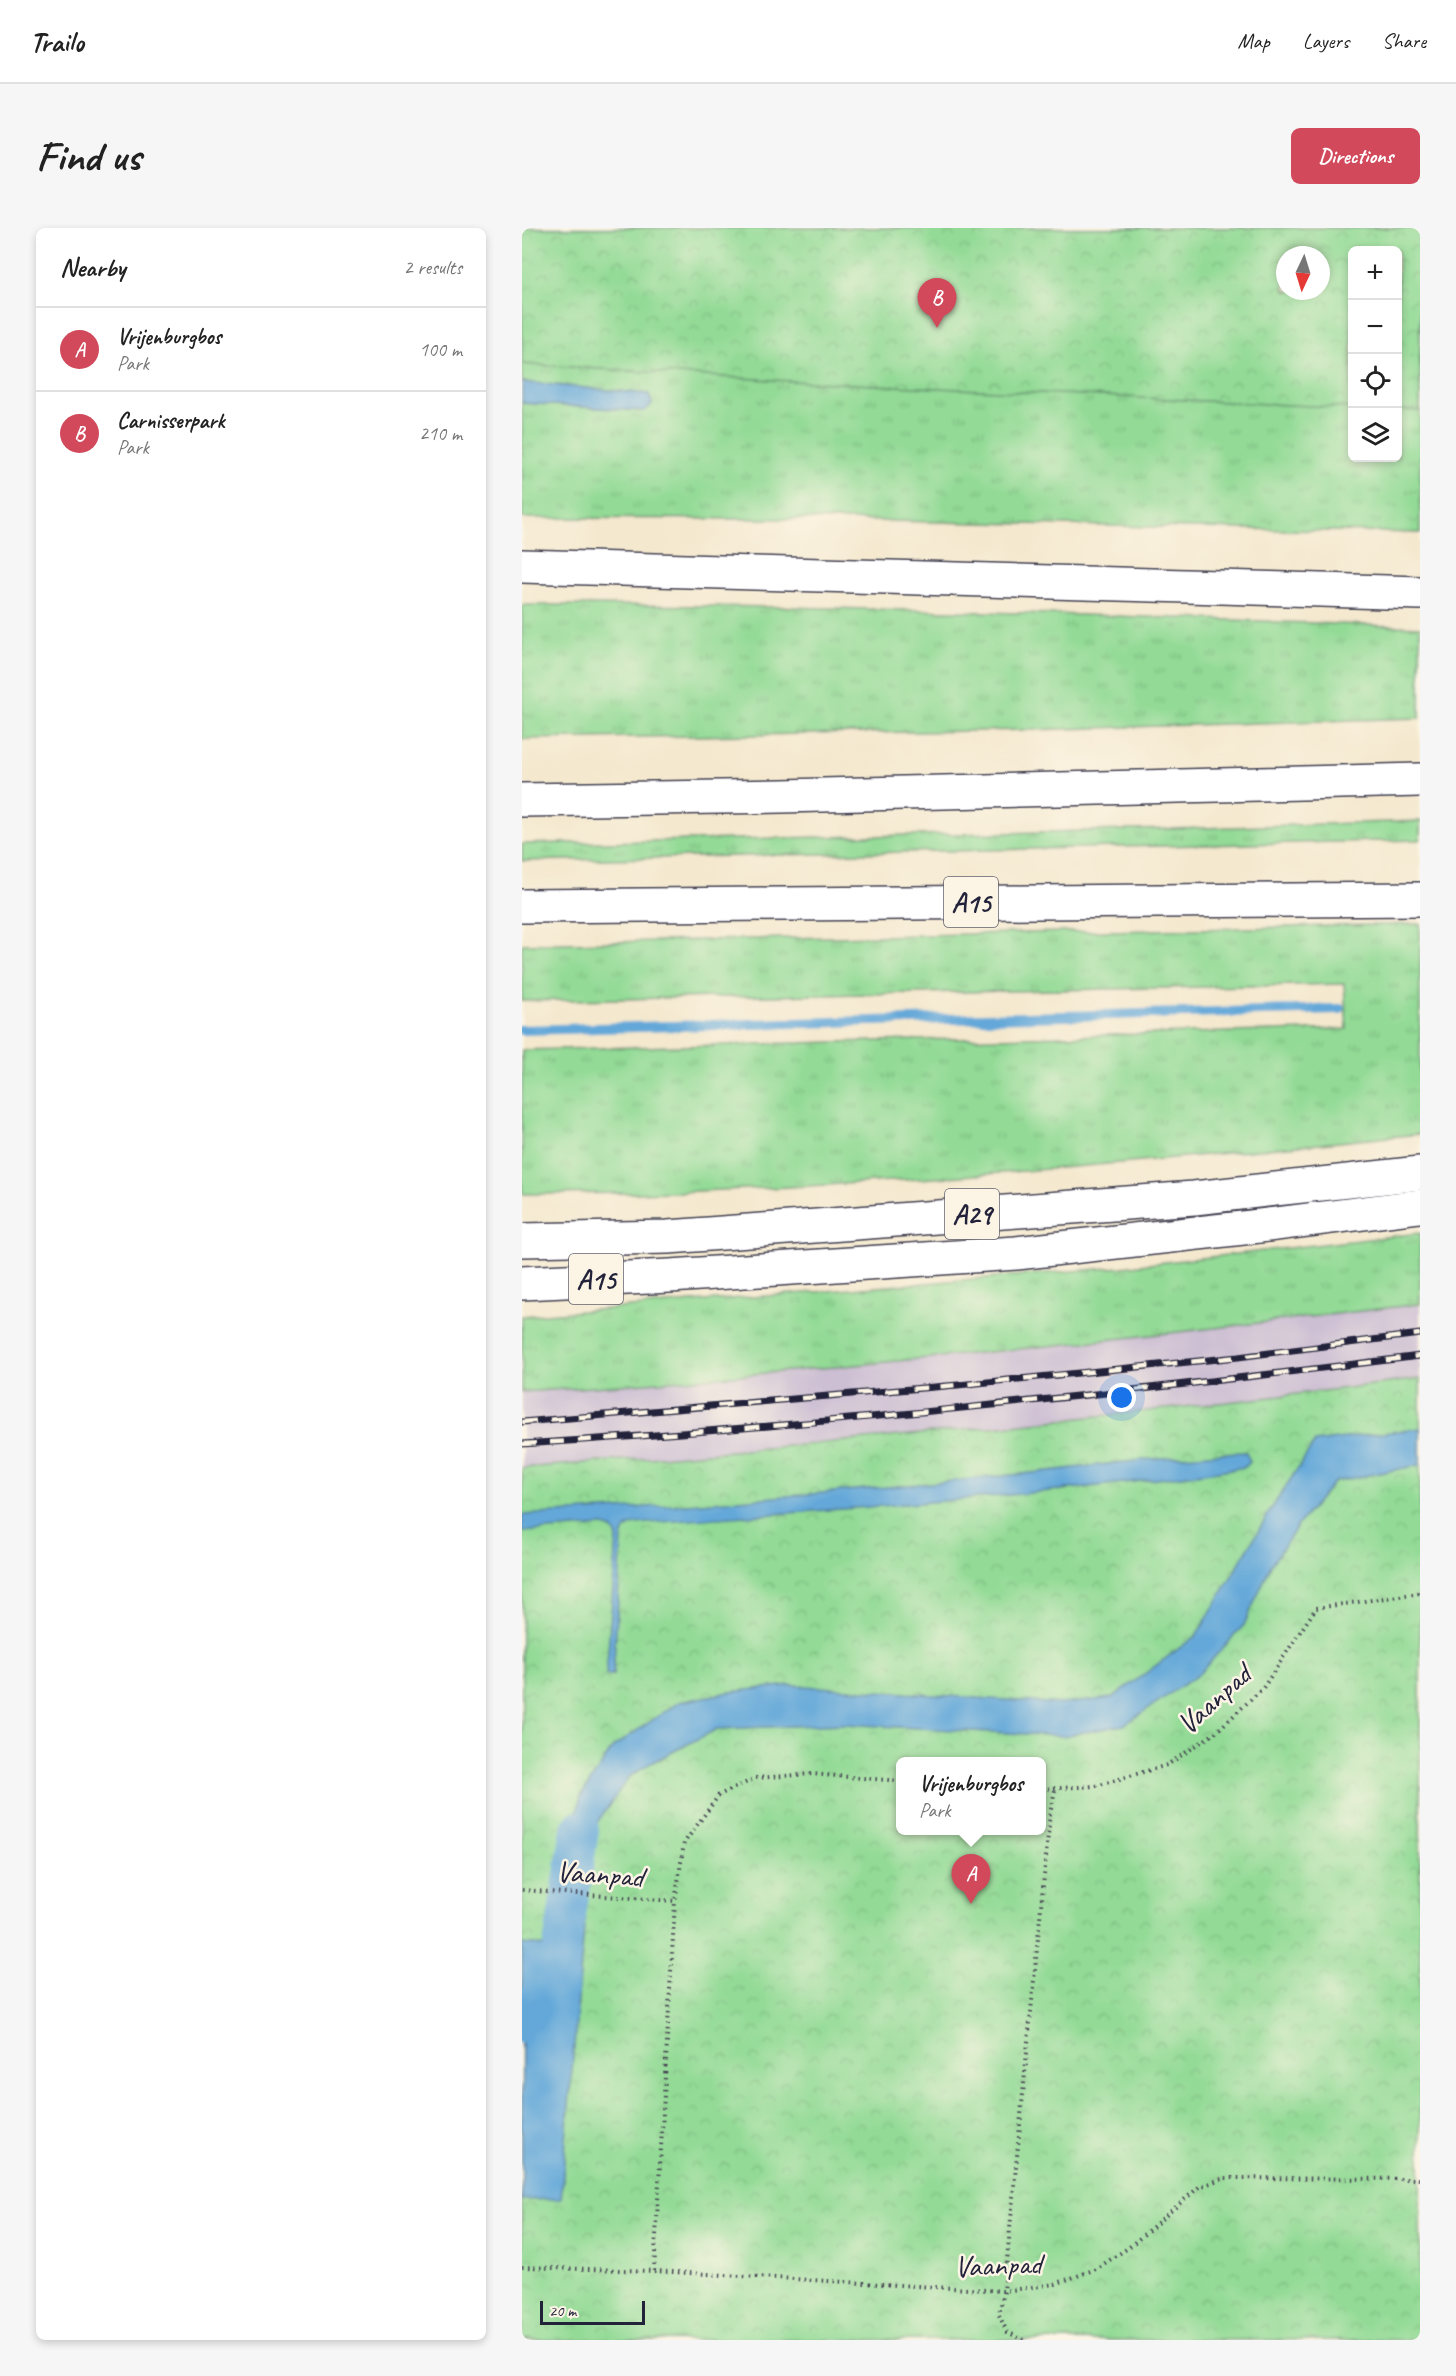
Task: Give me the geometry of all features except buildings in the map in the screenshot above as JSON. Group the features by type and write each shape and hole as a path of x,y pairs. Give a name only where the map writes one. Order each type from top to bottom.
{"highway":[{"path":"522,566 1420,593"},
{"path":"522,800 783,796 1420,780"},
{"name":"A15","path":"522,906 1420,898"},
{"name":"A29","path":"522,1240 668,1237 1158,1201 1420,1173"},
{"name":"A15","path":"522,1283 670,1276 1016,1253 1420,1206"}],"path":[{"name":"Vaanpad","path":"1046,1789 1096,1786 1167,1765 1215,1733 1263,1688 1316,1608 1420,1593"},
{"name":"Vaanpad","path":"654,2271 675,1901 684,1843 719,1795 756,1778 812,1774 896,1781"},
{"path":"1024,2340 1008,2332 999,2315 1005,2292 1050,1814 1055,1790"},
{"name":"Vaanpad","path":"522,1890 675,1901"},
{"name":"Vaanpad","path":"522,2267 654,2271 1005,2292 1055,2284 1096,2269 1128,2248 1199,2187 1224,2178 1420,2179"}],"shaded area":[{"path":"1420,1304 1420,1379 997,1428 759,1450 522,1468 522,1392 990,1353"}],"green space":[{"path":"522,228 1420,228 1420,533 799,519 522,518 522,403 644,411 649,394 522,382"},
{"path":"522,228 1420,228 1420,411 1402,410 1402,246 1348,246 1348,408 771,380 522,364"},
{"path":"522,605 859,609 1420,627 1420,718 1030,730 522,739"},
{"path":"1420,821 1420,840 522,861 522,844"},
{"path":"1420,924 1420,1134 1150,1160 879,1182 676,1192 522,1194 522,1050 1347,1029 1344,984 522,1001 522,944"},
{"path":"1420,1233 1420,1304 971,1354 747,1375 522,1392 522,1316 1122,1267"},
{"path":"1420,1379 1420,2340 522,2340 522,1468 747,1450 1196,1406"}],"water":[{"path":"522,382 649,394 652,404 645,411 522,403"},
{"path":"1420,1428 1420,1465 1334,1482 1299,1524 1271,1565 1244,1625 1199,1674 1124,1725 1063,1736 844,1724 717,1729 649,1764 628,1778 596,1824 589,1853 587,1880 559,1880 581,1796 613,1747 679,1702 730,1692 790,1685 1062,1704 1112,1698 1197,1635 1273,1506 1315,1442"},
{"path":"1246,1452 1250,1462 1245,1467 1170,1477 941,1501 629,1526 622,1539 613,1675 606,1675 617,1538 615,1533 610,1528 602,1526 522,1532 522,1515 822,1493 1154,1459"},
{"path":"554,1902 586,1904 561,2199 522,2200 522,1944 546,1946"}],"waterway":[{"path":"522,1030 1340,1009"},
{"path":"522,2024 559,1966 580,1830"}],"railway":[{"path":"522,1422 958,1385 1238,1357 1420,1334"},
{"path":"522,1444 747,1428 972,1407 1420,1356"}],"place":[{"name":"Carnisserpark","path":"937,328"},
{"name":"Vrijenburgbos","path":"971,1904"}]}
